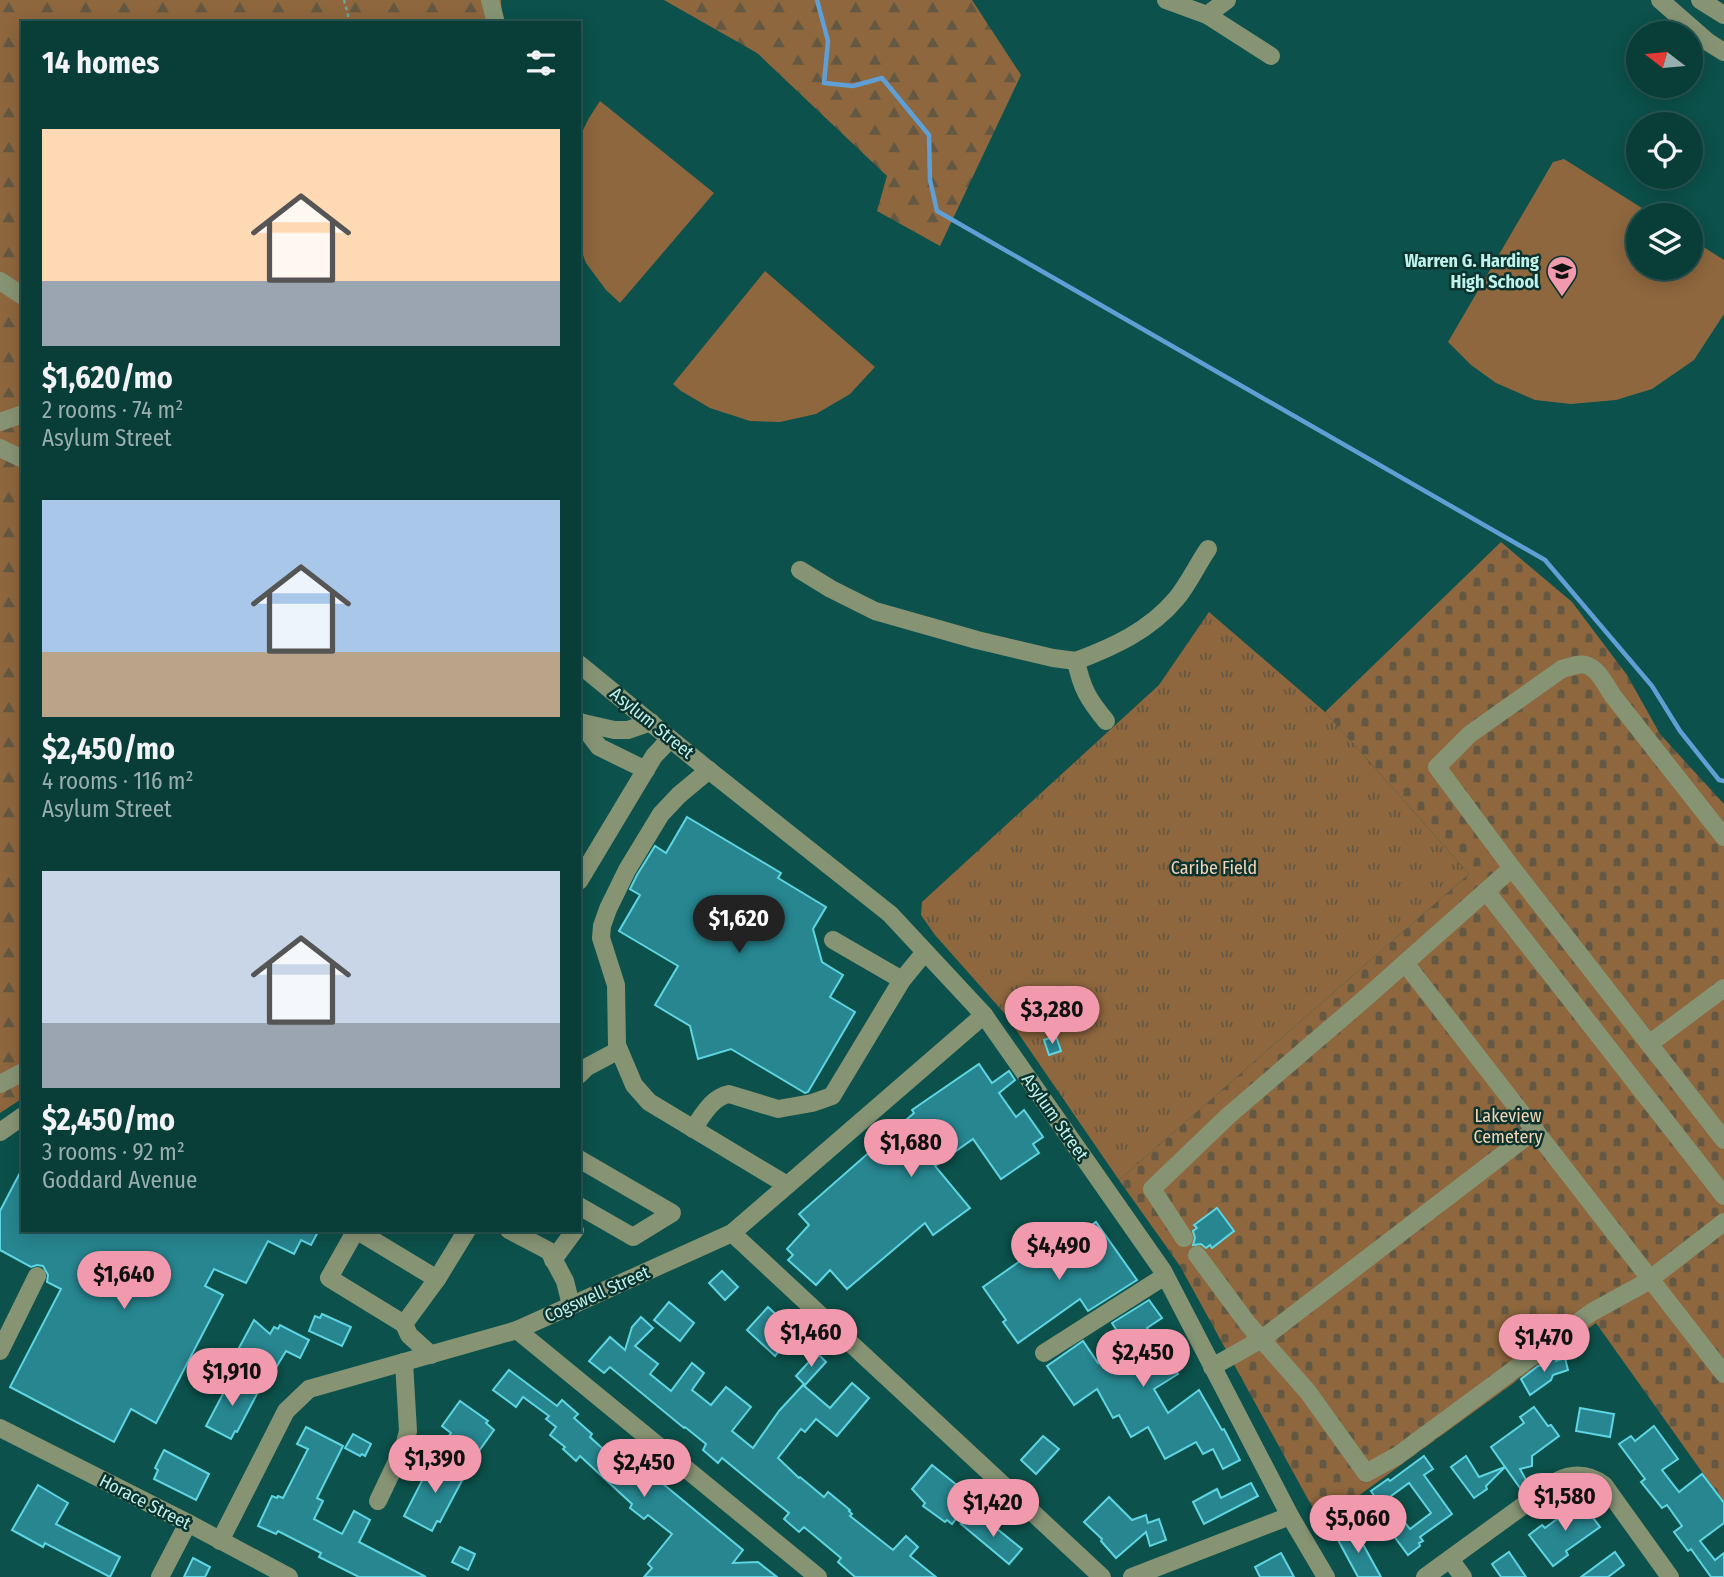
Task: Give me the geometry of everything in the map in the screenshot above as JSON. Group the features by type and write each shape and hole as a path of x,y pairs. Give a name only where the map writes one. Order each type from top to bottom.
{"street":[{"path":"490,0 495,21"},
{"path":"1166,0 1207,15 1271,56"},
{"path":"1207,15 1227,0"},
{"path":"1700,0 1724,15"},
{"path":"1662,1 1708,42 1724,52"},
{"path":"0,281 21,295"},
{"path":"0,422 21,415"},
{"path":"0,448 21,458"},
{"path":"800,570 875,611 978,640 1076,661 1115,646 1152,624 1177,598 1208,549"},
{"path":"1076,661 1081,684 1093,706 1106,721"},
{"path":"1724,837 1613,696 1600,675 1586,665 1563,669 1471,734 1437,766 1512,868 1724,1140"},
{"name":"Asylum Street","path":"581,666 890,914 984,1015 1165,1276 1290,1516 1325,1577"},
{"path":"581,722 614,730 628,730 651,722"},
{"path":"581,723 599,747 646,770"},
{"path":"581,878 654,756 670,739"},
{"path":"709,771 679,795 661,814 627,870 602,926 601,937 616,985 617,1045 634,1085 649,1102 787,1185"},
{"path":"1184,1238 1152,1189 1228,1116 1512,868"},
{"path":"1486,891 1724,1196"},
{"path":"833,940 902,980"},
{"path":"693,1129 712,1102 729,1094 778,1109 812,1103 832,1096 902,980 925,952"},
{"path":"1405,963 1724,1374"},
{"path":"1650,1044 1724,988"},
{"name":"Cogswell Street","path":"220,1541 286,1411 309,1389 517,1330 732,1233 984,1015"},
{"path":"581,1073 619,1050"},
{"path":"0,1084 21,1073"},
{"path":"0,1132 21,1117"},
{"path":"1212,1367 1262,1339 1535,1130"},
{"path":"581,1160 672,1213 634,1237 583,1214"},
{"path":"1197,1255 1248,1324 1308,1392 1366,1473 1397,1457 1592,1312 1651,1278 1724,1222"},
{"path":"355,1232 328,1278 404,1324 410,1335 432,1355"},
{"path":"359,1232 437,1279"},
{"path":"404,1324 437,1279 466,1232"},
{"path":"513,1232 549,1251 565,1281 571,1305"},
{"path":"553,1260 574,1232"},
{"path":"732,1233 1102,1577"},
{"path":"0,1351 37,1276"},
{"path":"1044,1353 1165,1276"},
{"path":"517,1330 818,1577"},
{"path":"379,1501 408,1431 404,1362"},
{"name":"Horace Street","path":"0,1428 289,1577"},
{"path":"1425,1577 1557,1481 1567,1477 1584,1476 1598,1480 1610,1491 1670,1577"},
{"path":"1132,1577 1290,1516"},
{"path":"160,1577 188,1523"},
{"path":"1450,1559 1463,1577"}],"path":[{"path":"344,0 349,21"}],"green space":[{"path":"0,0 501,0 502,21 21,21 21,1099 0,1113"},
{"path":"664,0 972,0 1021,75 940,246 877,211 887,176 757,53"},
{"path":"600,101 714,193 620,303 606,290 586,263 581,249 581,134"},
{"path":"1564,159 1634,203 1626,203 1626,280 1703,280 1703,247 1724,260 1724,314 1694,360 1652,389 1616,400 1571,404 1535,400 1496,383 1471,365 1448,342 1553,162"},
{"path":"765,271 875,367 850,394 816,414 780,422 750,421 710,408 673,384"},
{"name":"Lakeview Cemetery","path":"1501,542 1572,602 1627,675 1660,734 1724,804 1724,1503 1596,1323 1321,1523 1180,1266 1119,1180 1469,874 1325,712"},
{"name":"Caribe Field","path":"1209,612 1325,712 1469,874 1119,1180 1005,1014 935,935 921,915 922,902 1159,685"}],"building":[{"path":"687,817 781,873 778,878 826,907 813,929 822,962 843,975 830,997 855,1012 808,1092 805,1093 731,1049 698,1059 690,1026 655,1005 678,966 619,931 640,895 630,889 637,875 655,846 666,853"},
{"path":"1056,1036 1061,1051 1049,1055 1044,1040"},
{"path":"979,1064 992,1083 1009,1071 1015,1080 999,1093 1016,1117 1024,1110 1043,1137 1033,1144 1039,1153 1001,1179 973,1139 935,1166 970,1208 933,1235 925,1223 847,1289 830,1270 816,1285 788,1260 793,1255 787,1249 809,1225 799,1214 914,1113 912,1110"},
{"path":"21,1171 21,1232 318,1232 311,1245 301,1240 294,1254 268,1241 246,1283 214,1269 205,1286 223,1295 156,1423 131,1409 114,1442 10,1387 61,1289 47,1282 48,1275 43,1266 31,1267 0,1250 0,1211"},
{"path":"1217,1208 1234,1231 1212,1248 1210,1245 1206,1248 1201,1244 1193,1245 1193,1231 1197,1228 1194,1225"},
{"path":"1096,1222 1137,1280 1088,1311 1080,1299 1018,1343 983,1287 1043,1245 1049,1255"},
{"path":"722,1271 738,1287 725,1300 709,1283"},
{"path":"1149,1300 1162,1318 1147,1328 1162,1350 1164,1349 1178,1374 1154,1389 1168,1413 1199,1390 1240,1460 1223,1469 1213,1449 1203,1454 1196,1442 1165,1459 1148,1427 1131,1437 1119,1415 1113,1418 1097,1389 1074,1405 1047,1366 1083,1341 1098,1363 1125,1343 1112,1323"},
{"path":"669,1302 694,1323 680,1341 654,1320"},
{"path":"768,1307 791,1328 792,1335 775,1356 747,1330"},
{"path":"322,1314 351,1327 342,1346 309,1331 315,1316 320,1318"},
{"path":"641,1317 653,1328 635,1346 658,1364 650,1374 671,1391 692,1363 704,1373 692,1390 711,1405 726,1387 751,1407 732,1431 753,1448 779,1411 803,1385 830,1408 852,1383 869,1398 837,1436 816,1419 805,1432 801,1429 778,1458 824,1497 828,1492 850,1510 850,1516 893,1550 906,1536 918,1547 910,1556 936,1577 855,1577 838,1562 841,1558 804,1527 799,1532 784,1519 789,1513 722,1458 718,1463 703,1450 706,1444 610,1367 604,1373 589,1361 610,1337 625,1350 632,1327"},
{"path":"254,1320 270,1334 274,1327 278,1329 280,1325 309,1340 300,1358 286,1351 271,1376 227,1374 236,1358 234,1357"},
{"path":"817,1353 826,1362 805,1385 796,1376"},
{"path":"1558,1355 1556,1361 1565,1358 1568,1370 1553,1375 1551,1380 1530,1395 1521,1379"},
{"path":"509,1370 557,1406 562,1400 578,1414 574,1418 592,1434 590,1437 637,1480 645,1469 743,1550 733,1563 758,1562 777,1577 644,1577 652,1568 648,1564 672,1534 648,1515 644,1519 630,1508 632,1504 580,1456 576,1461 563,1449 565,1447 550,1435 556,1427 546,1419 549,1416 523,1397 516,1407 493,1390"},
{"path":"227,1376 258,1392 231,1439 206,1426 224,1392 221,1387"},
{"path":"460,1401 488,1421 486,1423 494,1430 476,1455 449,1436 451,1433 442,1426"},
{"path":"1534,1407 1559,1436 1532,1456 1532,1466 1520,1469 1530,1487 1523,1492 1491,1447 1524,1423 1520,1417"},
{"path":"1580,1408 1614,1414 1610,1437 1576,1431"},
{"path":"1654,1426 1678,1459 1662,1470 1679,1492 1702,1474 1724,1503 1724,1523 1700,1541 1715,1560 1724,1553 1724,1577 1711,1577 1691,1549 1688,1551 1674,1532 1682,1526 1667,1505 1662,1508 1641,1482 1645,1479 1619,1444 1631,1436 1635,1441"},
{"path":"306,1427 343,1446 317,1498 323,1501 314,1519 342,1534 354,1511 370,1520 359,1542 426,1577 359,1577 319,1557 321,1553 278,1531 276,1534 258,1526 272,1496 283,1498 308,1449 297,1444"},
{"path":"353,1434 371,1444 365,1456 345,1448"},
{"path":"1043,1436 1059,1449 1036,1474 1021,1460"},
{"path":"164,1450 209,1474 196,1500 154,1479 158,1470 155,1468"},
{"path":"1424,1456 1433,1469 1424,1475 1452,1514 1420,1537 1423,1541 1419,1543 1420,1546 1408,1555 1385,1524 1398,1514 1410,1529 1431,1513 1409,1483 1380,1504 1371,1491 1388,1479 1390,1481"},
{"path":"1466,1456 1479,1477 1505,1467 1486,1486 1487,1489 1474,1498 1451,1467"},
{"path":"438,1459 466,1473 440,1522 437,1521 432,1531 404,1516 429,1467 433,1469"},
{"path":"932,1465 971,1499 952,1524 923,1506 925,1503 912,1489"},
{"path":"1251,1483 1258,1496 1204,1524 1193,1502 1217,1489 1221,1498"},
{"path":"38,1485 68,1503 56,1524 120,1557 110,1577 45,1543 43,1547 12,1530"},
{"path":"1109,1497 1132,1520 1146,1515 1148,1523 1159,1519 1166,1540 1150,1546 1146,1532 1116,1558 1102,1539 1084,1522"},
{"path":"1579,1499 1600,1527 1566,1551 1568,1555 1553,1566 1529,1535 1542,1525 1545,1528"},
{"path":"981,1516 1022,1549 1009,1564 961,1524"},
{"path":"1354,1528 1381,1577 1358,1577 1337,1538"},
{"path":"460,1547 475,1554 468,1570 452,1562"},
{"path":"1509,1552 1526,1577 1501,1577 1492,1564"},
{"path":"1615,1552 1624,1565 1608,1577 1581,1577"},
{"path":"1281,1553 1294,1577 1260,1577 1255,1567"},
{"path":"193,1558 210,1567 205,1577 184,1577"}],"waterway":[{"path":"817,0 828,41 824,83 853,86 882,78 929,135 930,180 937,211 1545,560 1652,686 1680,731 1719,780 1724,781"}],"place":[{"name":"Warren G. Harding High School","path":"1562,298"}]}
